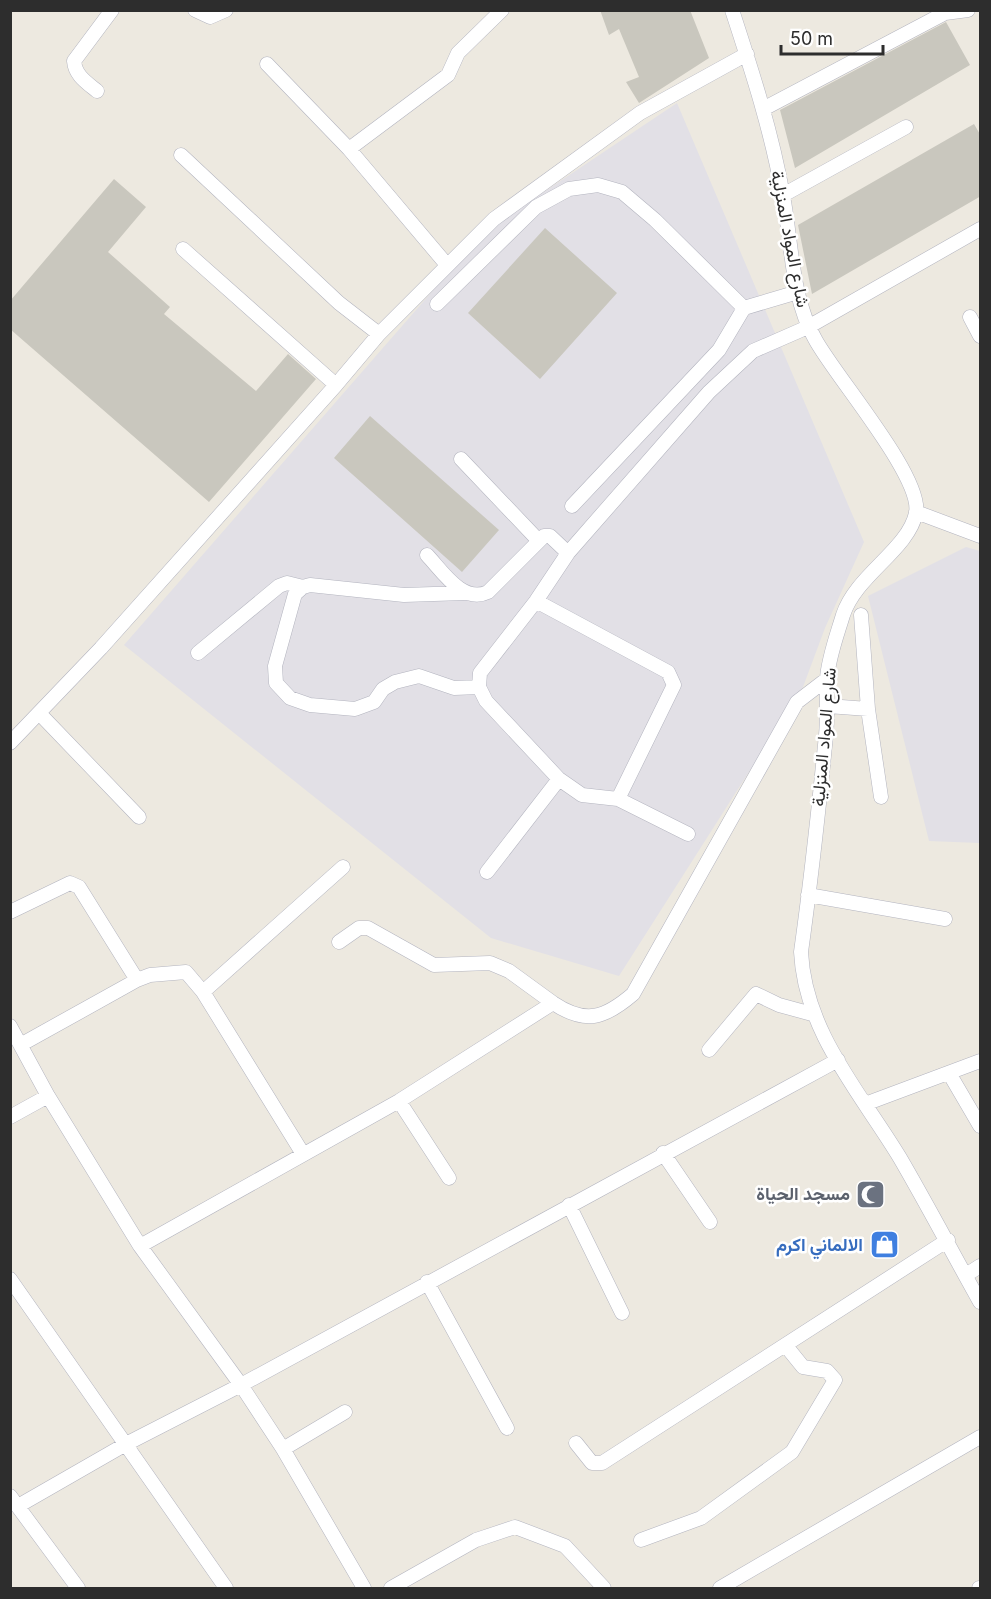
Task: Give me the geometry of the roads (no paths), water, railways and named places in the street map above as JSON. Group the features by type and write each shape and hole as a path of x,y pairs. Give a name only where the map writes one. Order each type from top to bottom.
{"street":[{"path":"97,91 80,77 74,69 74,61 112,10"},
{"path":"195,10 210,17 226,10"},
{"path":"349,149 448,75 458,53 502,10"},
{"name":"شارع المواد المنزلية","path":"732,10 763,109 783,195 798,292 808,327 821,351 898,463 912,493 916,512 902,539 857,588 844,612 826,679 828,706 801,952 802,980 812,1014 948,1240 981,1302"},
{"path":"763,109 945,13 968,10"},
{"path":"13,736 39,713 102,648 379,334 494,219 640,113 747,54"},
{"path":"267,64 349,149 447,265"},
{"path":"783,195 906,127"},
{"path":"181,154 339,303 379,334"},
{"path":"438,304 536,207 569,189 597,185 622,192 655,220 744,308"},
{"path":"688,834 618,799 582,795 559,780 486,701 479,687 480,673 536,601 568,553 709,392 753,351 808,327 981,229"},
{"path":"183,249 336,385"},
{"path":"572,506 719,350 744,308 798,292"},
{"path":"970,316 981,336"},
{"path":"461,459 538,540"},
{"path":"916,512 981,536"},
{"path":"479,687 454,688 420,676 394,682 383,689 374,702 355,709 310,705 290,698 276,683 274,666 295,594 303,587 310,585 404,595 464,593 479,597 488,592 544,536 550,537 568,553"},
{"path":"427,555 464,593"},
{"path":"198,653 279,586 286,583 303,587"},
{"path":"536,601 668,672 674,685 618,799"},
{"path":"861,615 868,709 881,797"},
{"path":"339,942 359,928 368,928 434,964 490,963 509,971 566,1012 598,1017 616,1009 633,994 797,702 826,679"},
{"path":"828,706 868,709"},
{"path":"39,713 139,817"},
{"path":"487,872 559,780"},
{"path":"203,992 343,867"},
{"path":"10,912 70,883 80,886 137,980"},
{"path":"808,896 945,919"},
{"path":"22,1044 137,980 150,975 186,972 203,992 303,1154"},
{"path":"709,1050 756,994 779,1005 812,1014"},
{"path":"140,1246 399,1101 553,1003"},
{"path":"10,1026 22,1044 48,1096 140,1246 241,1385 283,1449 364,1588"},
{"path":"78,1588 14,1501 241,1385 569,1204 838,1060"},
{"path":"865,1104 981,1061"},
{"path":"949,1073 981,1126"},
{"path":"10,1117 48,1096"},
{"path":"399,1101 449,1178"},
{"path":"663,1153 710,1222"},
{"path":"569,1204 622,1313"},
{"path":"576,1443 592,1463 602,1463 948,1240"},
{"path":"966,1275 981,1266"},
{"path":"10,1279 226,1588"},
{"path":"427,1282 507,1428"},
{"path":"642,1540 701,1518 792,1452 835,1380 827,1371 803,1367 786,1346"},
{"path":"283,1449 345,1412"},
{"path":"720,1588 981,1437"},
{"path":"391,1588 476,1540 515,1527 565,1546 604,1588"}],"place":[{"name":"مسجد الحياة","path":"871,1194"},
{"name":"الالماني اكرم","path":"884,1245"}]}
